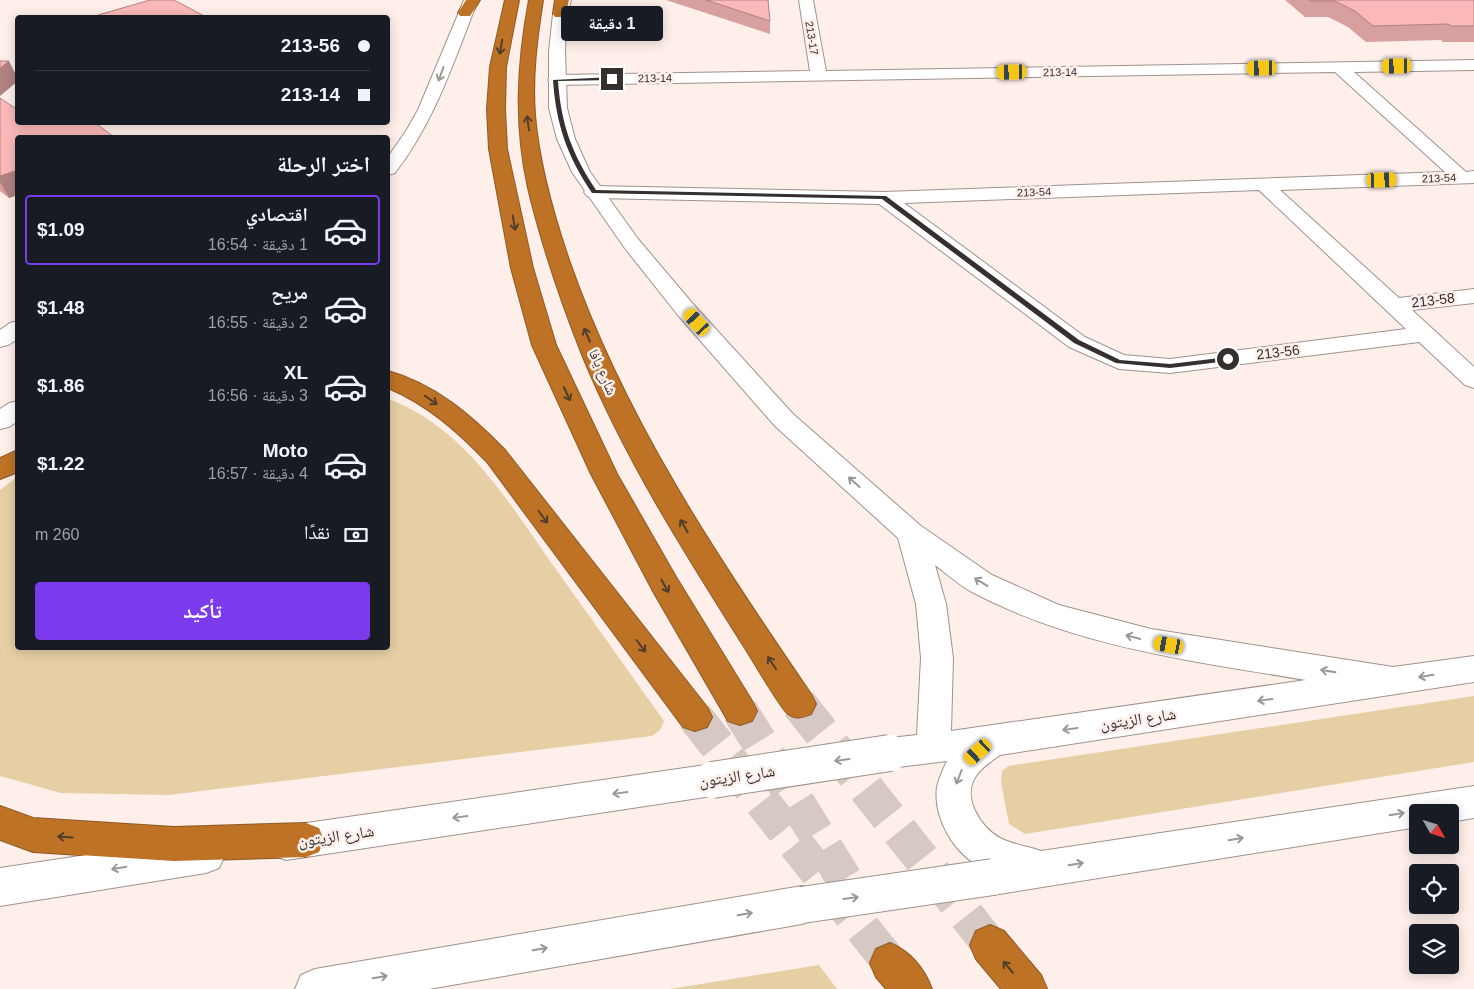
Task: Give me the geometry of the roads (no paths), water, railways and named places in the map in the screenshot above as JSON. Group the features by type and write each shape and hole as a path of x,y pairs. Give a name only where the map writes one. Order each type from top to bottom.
{"highway":[{"path":"512,0 498,67 496,109 498,149 522,268 544,344 604,474 665,586 740,711"},
{"name":"شارع يافا","path":"536,0 528,39 526,112 535,171 561,270 585,332 631,435 710,570 799,704"},
{"path":"390,380 418,391 468,426 496,456 695,717"},
{"path":"0,470 15,461"},
{"path":"0,823 33,835 174,844 306,840"},
{"path":"990,944 1026,989"}],"main road":[{"name":"213-17","path":"806,0 819,76"},
{"path":"390,167 419,124 470,4"},
{"path":"562,5 556,80 558,108 566,139 581,172 594,192 631,243 685,308 784,420 911,533 981,583 1052,615 1151,642 1393,681"},
{"name":"213-14","path":"556,80 1474,65"},
{"path":"1339,67 1468,177"},
{"name":"213-54","path":"594,192 884,198 1468,177"},
{"path":"1263,184 1474,380"},
{"name":"213-56","path":"884,198 1077,342 1119,362 1170,366 1425,334"},
{"name":"213-58","path":"1393,305 1474,296"},
{"path":"0,340 15,330"},
{"path":"0,421 15,411"},
{"path":"911,533 931,604 936,649 932,748"},
{"name":"شارع الزيتون","path":"0,887 890,753 990,741 1474,669"},
{"path":"990,741 963,766 957,777 954,801 958,816 968,834 979,846 996,856 1045,869"},
{"path":"315,989 802,905 1474,802"}],"tunnel":[{"path":"799,704 990,945"},
{"path":"740,711 851,890"},
{"path":"695,717 890,963"}]}
